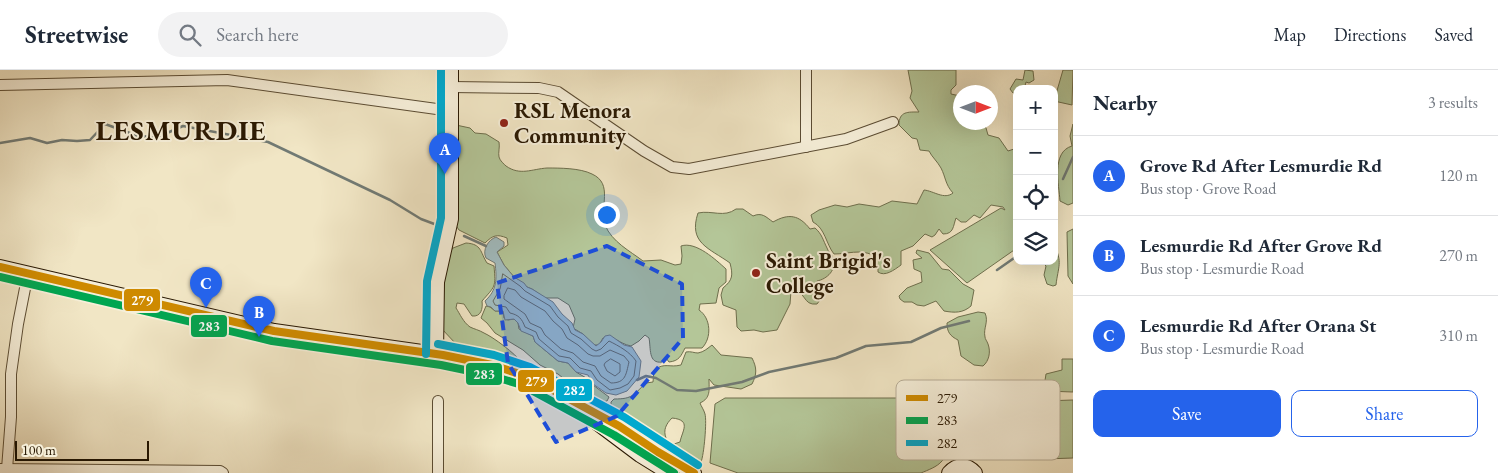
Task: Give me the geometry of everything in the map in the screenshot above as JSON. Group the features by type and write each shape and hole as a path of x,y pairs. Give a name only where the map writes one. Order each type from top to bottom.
{"main road":[{"path":"436,354 437,282 451,219 451,70"},
{"path":"0,267 274,332 436,354 492,365 526,376 619,426 693,473"},
{"path":"565,397 640,456 669,473"},
{"path":"949,473 952,469 960,466 968,467 975,473"}],"street":[{"path":"806,70 806,147"},
{"path":"0,85 227,80 451,111"},
{"path":"451,87 539,88 558,92 672,168 689,168 846,139 893,122"},
{"path":"28,273 11,374 11,417 3,469 220,471 223,473"},
{"path":"438,401 438,473"}],"highlighted area":[{"path":"607,246 682,284 683,338 617,416 556,442 508,363 497,283"}],"green space":[{"path":"908,70 956,70 956,85 953,85 951,90 951,94 953,94 953,130 987,130 988,135 999,138 1008,151 1013,149 1013,251 967,283 930,250 1001,208 1005,210 1003,207 991,205 980,218 974,215 966,222 961,222 956,218 952,229 947,234 943,234 939,229 932,237 925,234 913,246 901,251 901,265 884,274 878,272 878,266 873,255 868,253 834,254 823,232 813,222 811,215 819,210 835,205 847,207 859,204 879,207 892,201 917,204 924,190 946,196 953,193 947,184 941,168 929,151 920,150 917,139 912,138 899,125 899,120 905,113 919,112 910,98 912,91"},
{"path":"1025,70 1033,71 1034,80 1029,83 1026,82 1025,85 1013,85 1013,93 1010,89 1016,79 1023,80"},
{"path":"1063,70 1073,70 1072,105 1058,102 1058,87"},
{"path":"1073,124 1073,203 1068,205 1060,201 1058,170 1061,155 1065,149 1072,146 1070,136"},
{"path":"456,125 470,128 475,133 486,134 499,142 499,155 502,162 516,171 547,168 570,169 587,172 599,178 604,190 604,218 608,231 622,246 643,261 661,260 675,265 681,264 681,246 687,245 705,252 726,269 726,282 719,288 716,303 700,304 699,310 706,318 709,328 709,334 702,348 685,348 681,356 675,361 669,362 666,358 662,362 658,362 652,358 649,338 645,335 631,346 608,338 603,338 599,345 594,345 583,334 573,328 575,319 569,305 558,298 545,298 527,287 514,277 504,265 497,252 508,245 507,238 495,236 485,243 459,230 455,224 449,183 439,165 439,150"},
{"path":"736,209 743,209 753,216 764,216 773,222 784,217 798,218 810,229 815,228 817,230 832,255 834,266 832,270 824,278 817,281 820,300 817,304 812,304 800,293 791,291 790,304 777,330 763,332 754,330 741,331 737,327 736,310 723,305 721,295 723,288 731,277 730,263 702,244 698,238 696,223 698,213 727,213"},
{"path":"1073,229 1073,284 1068,276 1067,232"},
{"path":"466,243 478,247 487,263 494,266 495,283 482,301 482,310 478,315 472,316 464,304 457,303 456,308 470,327 488,335 521,362 516,362 489,351 477,352 457,345 441,328 440,303 447,255 453,248"},
{"path":"917,250 929,253 942,269 949,270 963,284 974,290 971,306 959,312 952,312 944,311 936,301 924,306 912,302 904,302 900,299 899,296 907,288 922,282 921,272 914,269 913,260 922,258 916,253"},
{"path":"1058,256 1059,265 1056,285 1047,284 1044,275 1046,266 1058,265"},
{"path":"486,306 495,311 503,311 504,318 508,320 514,319 518,323 519,329 533,336 535,342 558,361 568,363 576,372 588,379 589,382 609,397 607,401 597,401 573,383 568,382 558,374 540,365 523,350 495,333 481,318"},
{"path":"978,312 985,313 986,316 985,338 989,353 988,359 983,366 974,365 961,356 958,340 948,331 947,326 947,323 958,317"},
{"path":"712,345 721,355 752,358 756,374 752,384 741,389 714,385 709,379 708,396 700,403 705,414 706,423 701,462 696,462 691,456 685,458 670,453 669,450 674,444 680,442 684,427 682,421 672,418 670,420 665,430 666,438 662,444 652,440 649,431 637,430 632,420 622,418 611,409 611,402 614,399 629,397 646,383 653,382 654,370 664,366 681,365 686,352 698,353"},
{"path":"1062,359 1073,359 1073,392 1060,392 1060,380 1045,380 1046,374 1062,370"},
{"path":"725,398 896,398 896,460 943,460 938,465 921,473 738,473 710,463 715,404"},
{"path":"1060,400 1073,400 1073,458 1060,458"}],"water":[{"path":"496,237 504,242 504,246 497,252 504,265 514,277 553,302 572,323 575,330 583,334 596,346 605,336 610,335 624,345 632,347 641,361 639,377 627,391 616,395 606,393 593,384 588,375 576,372 568,363 558,361 535,342 533,336 521,331 514,319 505,320 503,311 495,311 487,306 485,301 492,293 496,274 495,263 486,258 485,249 488,243"}],"waterway":[{"path":"0,143 30,138 47,143 62,140 90,140 105,124 138,136 158,137 183,126 268,142 390,200 421,219 437,225"},
{"path":"1063,179 1073,157"},
{"path":"464,236 486,246"},
{"path":"997,270 1013,259"},
{"path":"637,380 646,376 656,378 677,390 696,391 742,382 769,372 836,358 866,346 911,342 941,328 969,321"}],"transit line":[{"name":"282","path":"426,354 427,281 441,218 441,70"},
{"name":"279","path":"0,267 274,331 443,355 492,365 526,376 549,388 619,426 694,473"},
{"name":"283","path":"0,277 272,341 441,365 489,375 522,385 614,435 674,473"},
{"name":"282","path":"438,344 494,355 530,367 624,417 698,465"}],"place":[{"name":"RSL Menora Community","path":"504,123"},
{"name":"Grove Rd After Lesmurdie Rd","path":"445,174"},
{"name":"Saint Brigid's College","path":"756,273"},
{"name":"Lesmurdie Rd After Orana St","path":"206,308"},
{"name":"Lesmurdie Rd After Grove Rd","path":"259,337"}],"district":[{"name":"LESMURDIE","path":"181,130"}]}
